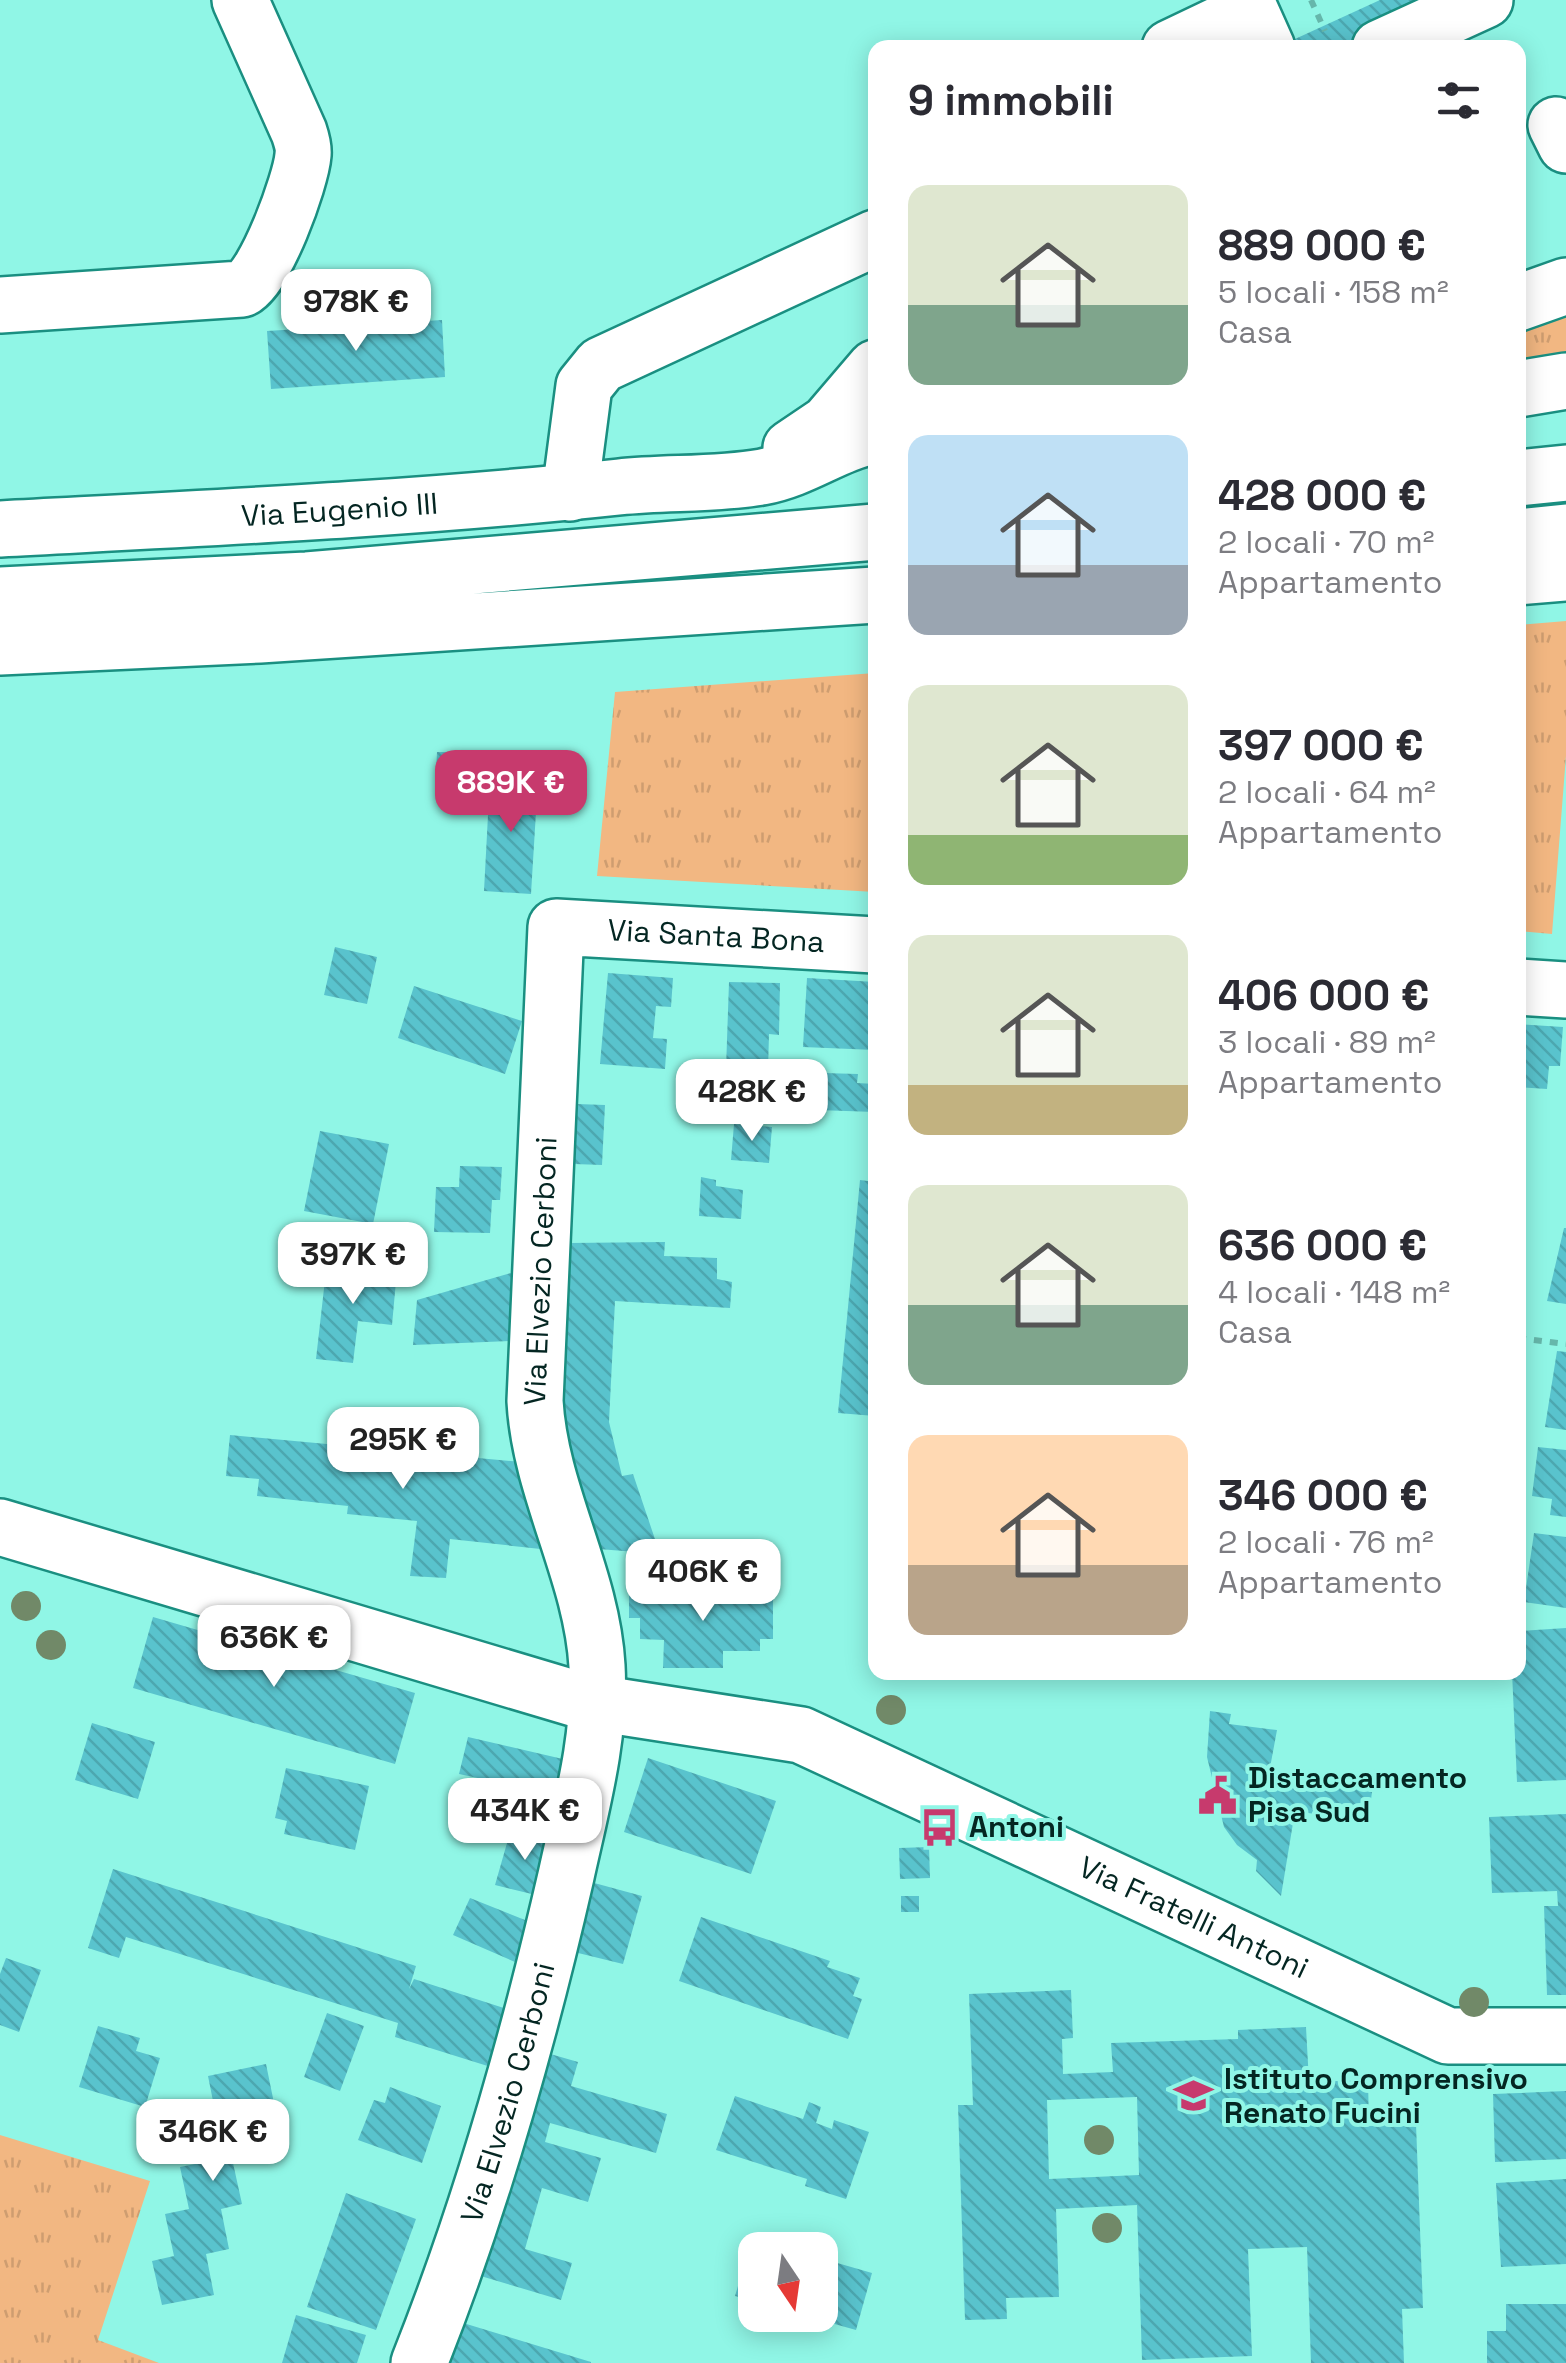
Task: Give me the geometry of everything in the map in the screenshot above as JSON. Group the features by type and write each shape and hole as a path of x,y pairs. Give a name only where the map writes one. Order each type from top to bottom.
{"main road":[{"path":"0,304 242,289 257,280 267,262 304,154 299,132 240,0"},
{"path":"1398,40 1485,0"},
{"path":"1187,40 1250,10 1263,40"},
{"path":"570,492 584,386 602,364 868,241"},
{"name":"Via Eugenio III","path":"678,481 781,452 808,440 868,379"},
{"name":"Via Eugenio III","path":"0,530 458,505 678,481 727,482 783,472 868,439"},
{"path":"1526,477 1566,473"},
{"path":"1526,536 1566,532"},
{"path":"0,595 307,580 868,533"},
{"path":"1526,576 1566,573"},
{"path":"0,648 280,634 868,594"},
{"name":"Via Santa Bona","path":"556,927 868,946"},
{"name":"Via Elvezio Cerboni","path":"419,2363 489,2168 540,1988 592,1760 598,1704 597,1660 587,1607 542,1459 535,1400 556,927"},
{"path":"1526,988 1566,990"},
{"name":"Via Fratelli Antoni","path":"0,1527 598,1704 800,1735 1448,2036 1566,2036"}],"path":[{"path":"1311,0 1325,31"},
{"path":"1526,1339 1566,1344"}],"green space":[{"path":"1566,313 1566,353 1526,360 1526,324"},
{"path":"1566,621 1566,756 1552,934 1526,932 1526,624"},
{"path":"868,674 868,892 597,876 615,692"},
{"path":"0,2135 150,2181 98,2340 159,2363 0,2363"}],"building":[{"path":"1380,0 1465,0 1378,40 1295,39"},
{"path":"442,320 445,377 271,389 267,331"},
{"path":"437,752 467,752 465,796 435,795"},
{"path":"490,777 538,779 531,894 484,891"},
{"path":"335,947 377,957 367,1004 324,995"},
{"path":"608,973 673,978 671,1007 656,1006 653,1038 667,1039 665,1069 600,1064"},
{"path":"807,978 868,982 868,1050 803,1047"},
{"path":"729,982 780,983 779,1035 769,1034 768,1070 726,1069"},
{"path":"414,986 522,1021 505,1074 398,1038"},
{"path":"1526,1025 1563,1027 1560,1066 1549,1066 1547,1089 1526,1088"},
{"path":"789,1072 858,1074 857,1083 868,1084 868,1112 788,1109"},
{"path":"577,1104 605,1105 602,1165 574,1164"},
{"path":"734,1124 772,1127 769,1163 731,1160"},
{"path":"320,1131 389,1144 373,1224 304,1211"},
{"path":"460,1166 502,1167 500,1200 492,1200 490,1233 434,1232 436,1187 459,1187"},
{"path":"701,1177 716,1180 716,1186 743,1190 741,1219 699,1216"},
{"path":"860,1180 868,1181 868,1415 838,1413"},
{"path":"1566,1228 1566,1304 1547,1301"},
{"path":"665,1242 664,1256 717,1258 717,1279 732,1282 730,1308 615,1301 609,1422 622,1476 633,1474 660,1554 599,1549 556,1423 569,1243"},
{"path":"327,1262 397,1270 392,1325 358,1321 353,1363 316,1359"},
{"path":"511,1273 511,1341 413,1345 417,1300"},
{"path":"1557,1351 1566,1352 1566,1430 1545,1427"},
{"path":"230,1435 532,1463 550,1550 450,1539 446,1578 410,1576 417,1521 347,1514 348,1506 257,1496 259,1479 226,1476"},
{"path":"1538,1447 1566,1450 1566,1517 1550,1515 1552,1499 1532,1496"},
{"path":"1534,1533 1566,1537 1566,1608 1526,1602"},
{"path":"629,1591 773,1593 773,1639 760,1639 760,1651 723,1651 723,1668 663,1668 664,1640 640,1639 640,1618 629,1618"},
{"path":"153,1617 415,1693 395,1764 133,1688"},
{"path":"1566,1628 1566,1780 1517,1782 1512,1680 1526,1680 1526,1630"},
{"path":"1210,1711 1231,1714 1229,1724 1277,1730 1269,1773 1372,1792 1368,1822 1295,1811 1281,1896 1256,1871 1257,1860 1237,1845 1224,1827 1207,1757"},
{"path":"92,1723 155,1742 138,1799 75,1780"},
{"path":"468,1737 567,1760 551,1828 480,1812 487,1780 459,1774"},
{"path":"648,1758 776,1801 751,1874 624,1832"},
{"path":"286,1768 369,1786 355,1850 284,1834 287,1821 275,1818"},
{"path":"1566,1814 1566,1995 1547,1995 1544,1906 1558,1906 1557,1891 1492,1893 1489,1817"},
{"path":"511,1829 553,1840 540,1896 495,1885"},
{"path":"929,1847 930,1878 900,1879 899,1848"},
{"path":"113,1869 416,1966 409,1989 414,1979 513,2011 494,2068 395,2037 398,2023 126,1937 119,1958 88,1948"},
{"path":"587,1881 642,1896 623,1964 570,1951"},
{"path":"901,1896 919,1896 919,1912 901,1912"},
{"path":"470,1898 535,1924 522,1965 453,1935"},
{"path":"701,1917 830,1961 827,1967 860,1978 853,1996 862,1999 848,2039 679,1981"},
{"path":"6,1958 41,1970 19,2032 0,2025 0,1974"},
{"path":"1071,1990 1073,2038 1062,2039 1063,2074 1113,2072 1111,2043 1238,2039 1238,2030 1306,2027 1309,2082 1368,2080 1369,2126 1416,2124 1423,2308 1402,2309 1404,2363 1311,2363 1307,2247 1248,2249 1252,2356 1142,2360 1137,2205 1056,2209 1059,2297 1006,2298 1007,2319 965,2320 958,2105 973,2105 969,1994","holes":["1137,2097 1139,2175 1049,2179 1047,2100"]},
{"path":"327,2013 364,2026 340,2091 304,2077"},
{"path":"98,2026 140,2038 136,2051 160,2058 145,2107 79,2087"},
{"path":"540,2051 578,2062 571,2086 667,2114 656,2153 550,2123 545,2142 601,2158 588,2202 542,2188 525,2249 572,2263 561,2300 474,2274"},
{"path":"266,2064 275,2108 249,2114 258,2158 233,2163 242,2204 221,2209 229,2249 206,2254 214,2295 162,2305 152,2261 174,2256 165,2214 189,2209 180,2167 205,2162 196,2120 216,2116 208,2076"},
{"path":"390,2087 441,2106 422,2163 358,2140 374,2100 385,2103"},
{"path":"1566,2091 1566,2159 1495,2162 1493,2094"},
{"path":"735,2096 803,2119 809,2102 821,2107 816,2123 832,2129 834,2120 869,2132 846,2199 805,2186 807,2179 716,2150"},
{"path":"1566,2179 1566,2264 1501,2267 1496,2183"},
{"path":"346,2193 416,2219 376,2330 307,2307"},
{"path":"838,2263 872,2273 856,2330 838,2325"},
{"path":"1506,2304 1566,2304 1566,2363 1487,2363 1487,2331 1506,2331"},
{"path":"296,2315 366,2335 357,2363 282,2363"},
{"path":"460,2322 591,2362 591,2363 445,2363"}],"place":[{"name":"Distaccamento Pisa Sud","path":"1218,1795"},
{"name":"Antoni","path":"939,1827"},
{"name":"Istituto Comprensivo Renato Fucini","path":"1194,2096"}]}
